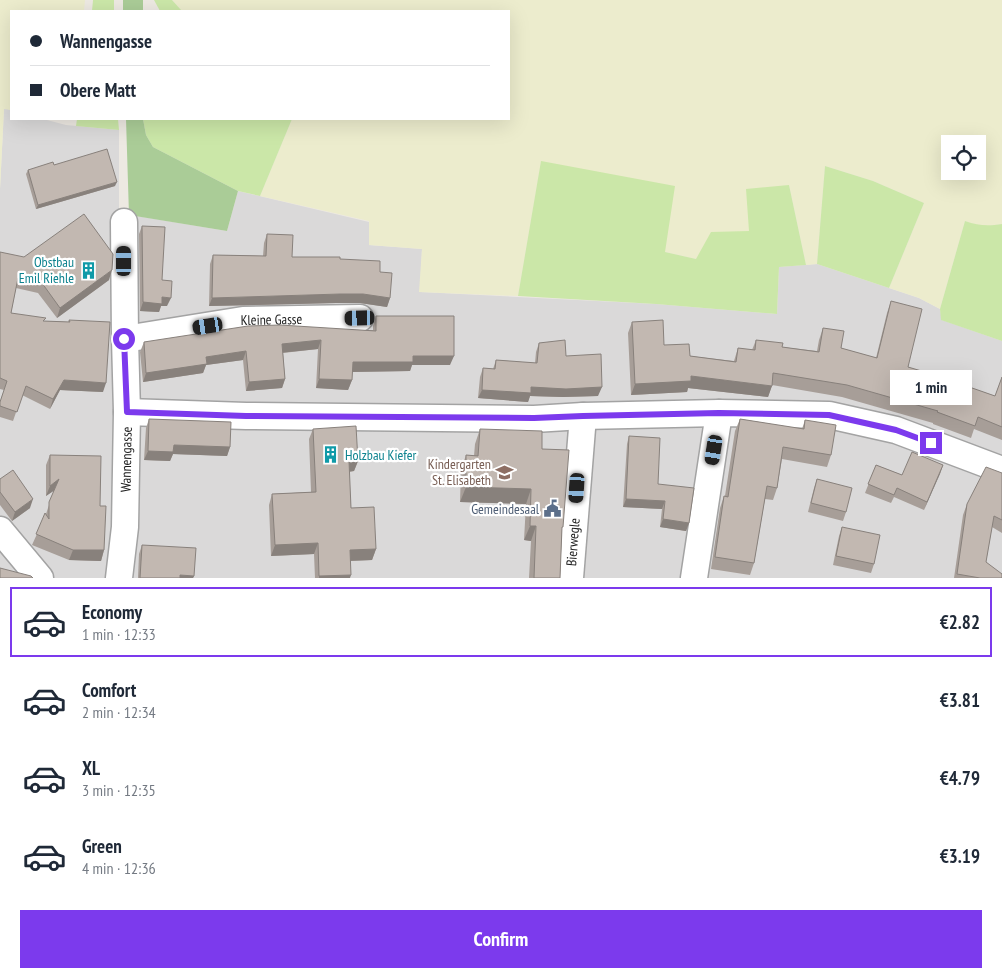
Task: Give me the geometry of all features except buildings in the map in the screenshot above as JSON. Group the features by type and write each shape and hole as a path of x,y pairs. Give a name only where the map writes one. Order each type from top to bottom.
{"street":[{"name":"Wannengasse","path":"120,578 125,527 127,412 124,339 124,222"},
{"name":"Kleine Gasse","path":"124,339 243,320 360,318"},
{"path":"127,412 246,416 524,418 719,413 829,415 896,430 1002,470"},
{"path":"694,578 719,413"},
{"name":"Bierwegle","path":"570,578 583,416"},
{"path":"0,530 40,578"}],"shaded area":[{"path":"4,108 10,110 10,120 47,120 66,125 119,130 119,213 227,231 238,191 369,222 369,245 422,249 420,292 656,304 777,314 779,267 817,264 919,298 940,309 942,320 1002,341 1002,578 0,578 0,189"}],"green space":[{"path":"0,0 85,0 84,10 10,10 10,110 4,109 0,189"},
{"path":"93,0 114,0 114,10 92,10"},
{"path":"123,0 143,0 143,10 123,10"},
{"path":"154,0 172,0 181,10 159,10"},
{"path":"172,0 1002,0 1002,224 978,226 965,221 940,309 919,298 889,288 924,203 873,181 825,166 817,264 806,265 789,185 749,231 696,259 665,252 541,162 518,296 419,292 422,249 369,245 369,221 260,196 292,120 510,120 510,10 181,10"},
{"path":"77,120 118,120 119,130 76,126"},
{"path":"126,120 143,120 146,135 153,147 238,191 227,231 129,215"},
{"path":"143,120 292,120 260,196 238,191 153,147 146,135"},
{"path":"541,161 675,186 665,252 696,259 711,232 749,231 746,189 789,185 806,265 779,267 777,314 656,304 518,296"},
{"path":"825,166 873,181 924,203 889,288 817,264"},
{"path":"965,221 984,225 1002,224 1002,341 941,320 940,309"}],"place":[{"name":"Obstbau Emil Riehle","path":"88,270"},
{"name":"Holzbau Kiefer","path":"331,455"},
{"name":"Kindergarten St. Elisabeth","path":"505,472"},
{"name":"Gemeindesaal","path":"553,509"}],"route":[{"path":"124,339 127,412 246,416 534,418 719,413 829,415 896,430 931,443"}]}
